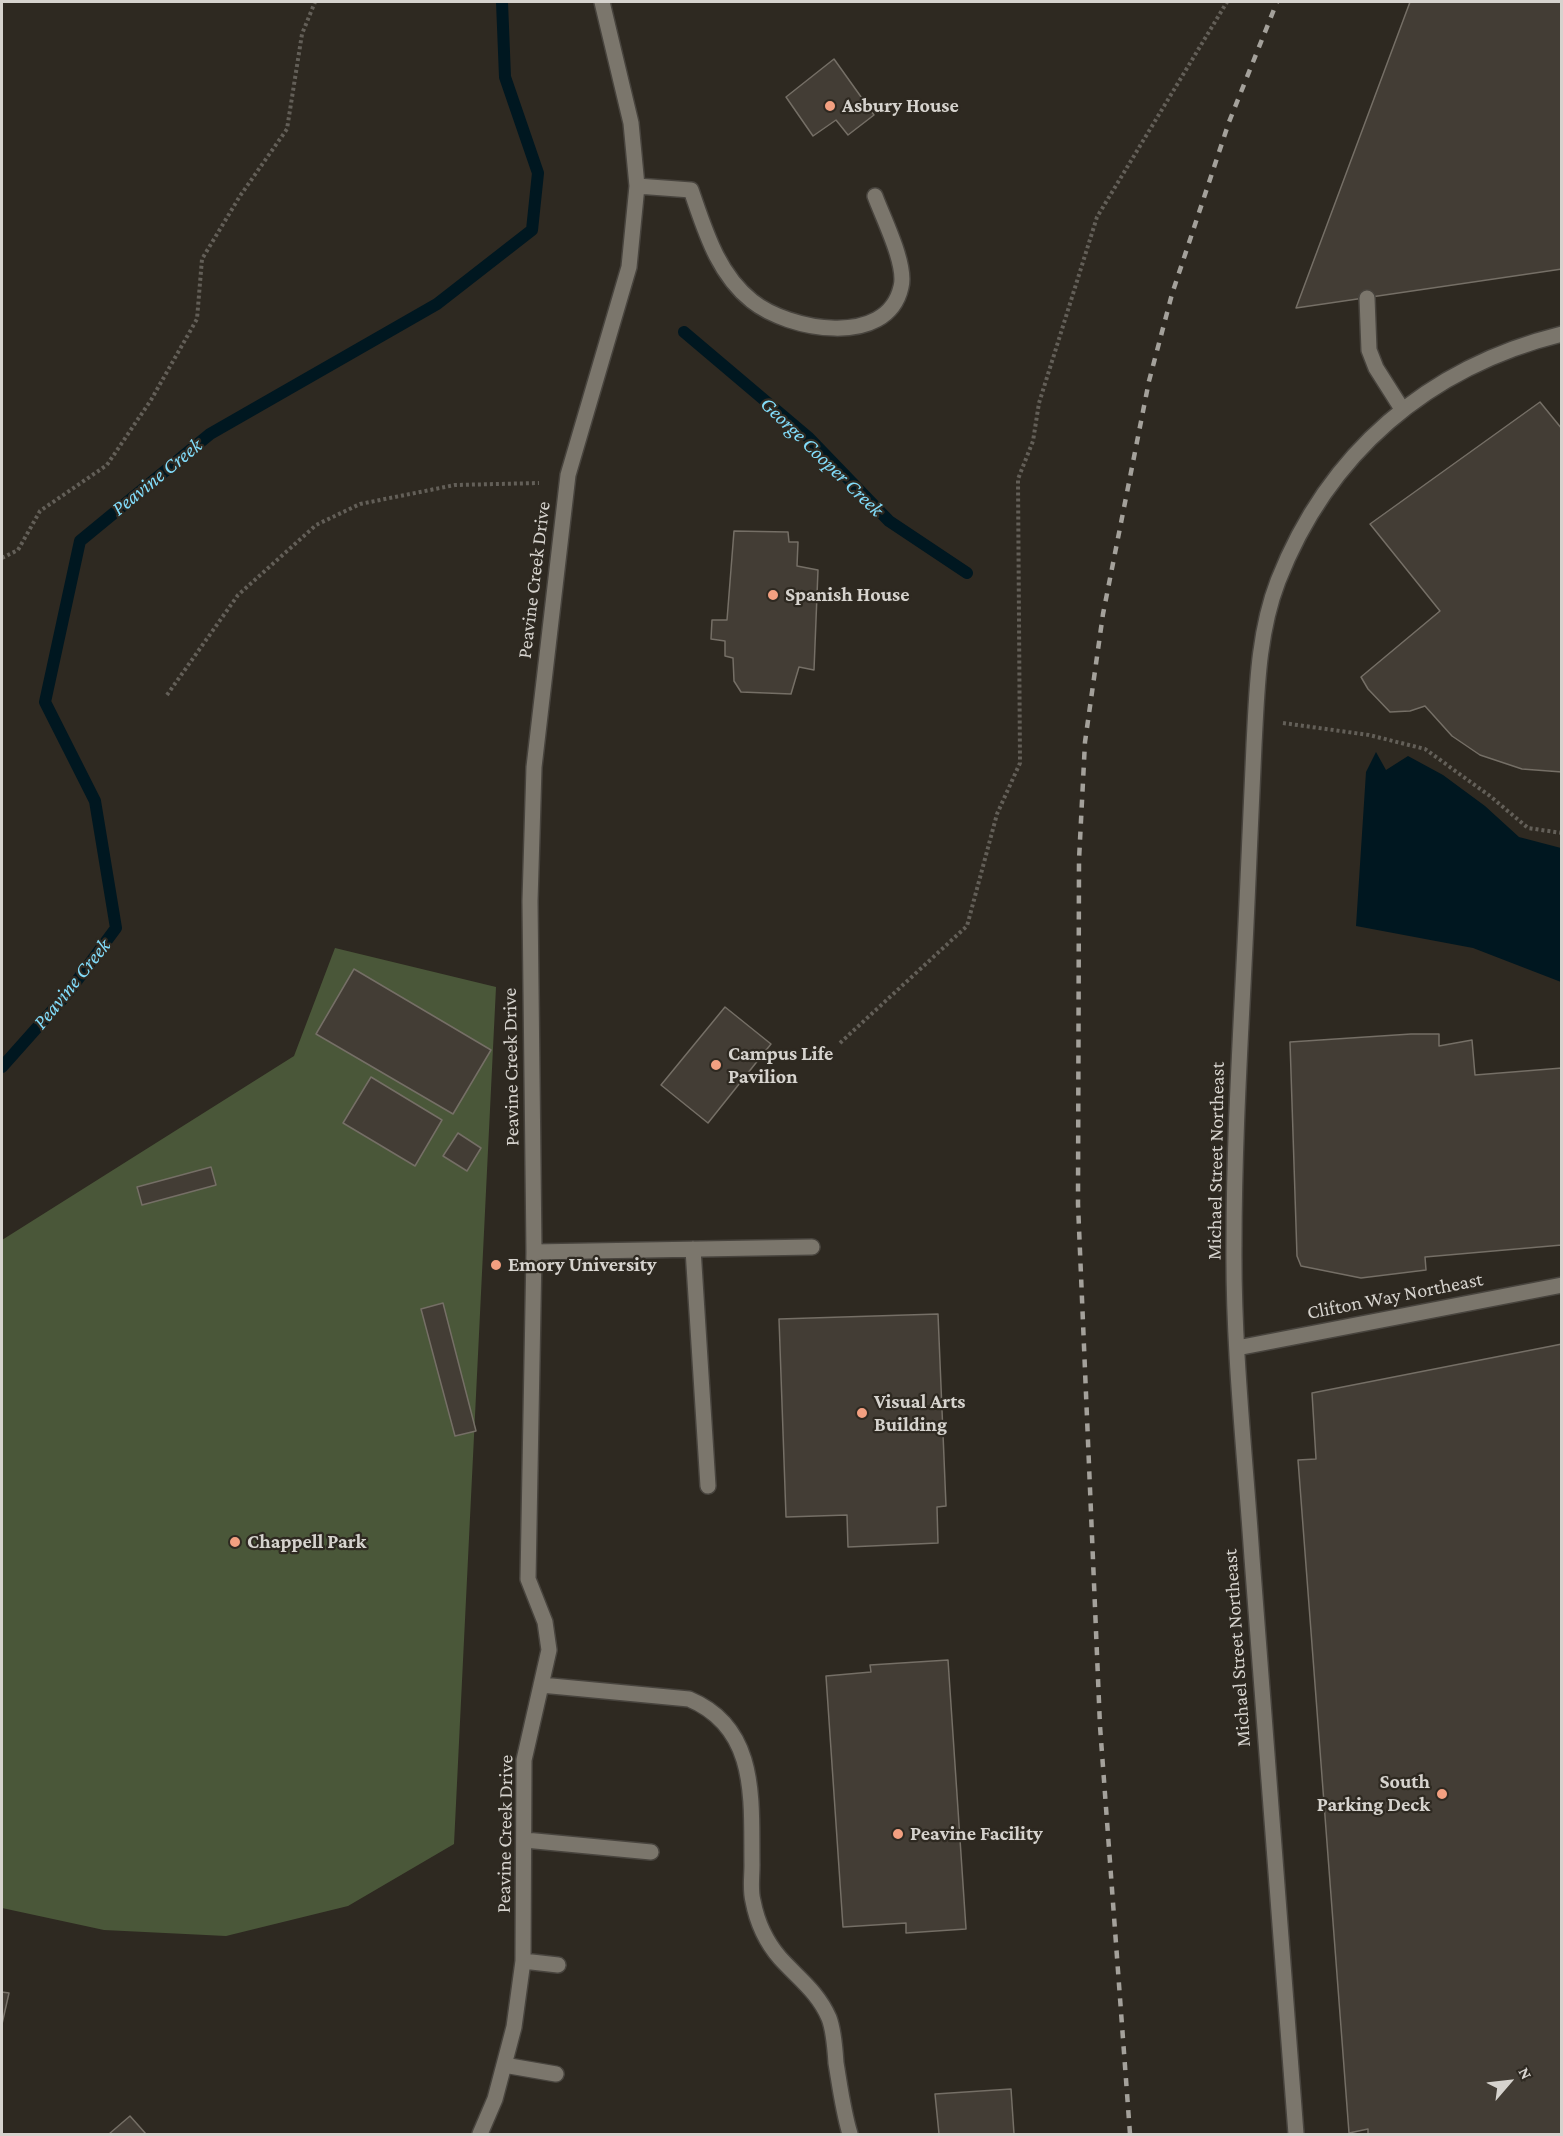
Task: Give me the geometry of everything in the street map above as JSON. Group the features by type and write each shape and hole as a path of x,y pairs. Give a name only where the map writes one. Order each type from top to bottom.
{"street":[{"name":"Peavine Creek Drive","path":"480,2134 495,2099 514,2027 524,1961 524,1760 549,1650 545,1622 528,1579 534,1252 530,901 534,767 568,476 629,267 637,186 631,123 602,2"},
{"path":"637,186 692,190 712,251 731,278 752,301 777,315 804,324 837,329 869,325 891,308 902,287 900,265 875,196"},
{"path":"1367,298 1369,350 1376,368 1402,409"},
{"name":"Michael Street Northeast","path":"1296,2134 1237,1348 1234,1247 1256,719 1264,622 1294,544 1316,502 1344,467 1402,409 1462,369 1534,340 1562,334"},
{"path":"534,1252 812,1247"},
{"path":"693,1249 708,1486"},
{"name":"Clifton Way Northeast","path":"1237,1348 1562,1285"},
{"path":"541,1685 690,1699 706,1706 722,1718 735,1737 745,1760 751,1789 752,1900 765,1936 780,1958 817,1995 830,2019 842,2106 850,2134"},
{"path":"525,1840 651,1852"},
{"path":"524,1961 558,1965"},
{"path":"504,2065 556,2074"}],"path":[{"path":"2,558 18,550 40,511 106,465 163,380 197,319 202,259 240,196 287,129 302,34 315,2"},
{"path":"840,1043 966,926 997,814 1020,763 1018,478 1033,441 1039,403 1097,217 1227,2"},
{"path":"167,695 238,595 316,525 360,504 455,484 542,483"},
{"path":"1256,719 1369,735 1425,749 1490,796 1528,828 1562,833"}],"green space":[{"name":"Chappell Park","path":"335,948 496,987 454,1844 348,1906 226,1936 104,1930 2,1908 2,1240 294,1056"}],"water":[{"path":"1376,752 1386,770 1408,756 1443,775 1485,806 1519,837 1561,848 1561,982 1473,948 1356,926 1366,772"}],"building":[{"path":"1410,2 1562,2 1562,269 1296,308"},
{"name":"Asbury House","path":"834,59 874,115 848,135 836,120 813,136 786,97"},
{"path":"1540,402 1562,429 1562,772 1522,769 1480,755 1452,736 1425,706 1410,711 1390,712 1368,689 1361,677 1440,611 1370,524"},
{"name":"Spanish House","path":"734,531 788,532 789,542 798,542 797,566 818,570 814,670 799,667 791,694 741,692 734,681 733,658 725,656 725,641 711,639 712,620 727,620"},
{"path":"354,969 491,1050 453,1114 316,1034"},
{"name":"Campus Life Pavilion","path":"725,1007 771,1044 708,1123 661,1085"},
{"path":"1439,1034 1439,1046 1472,1040 1475,1075 1562,1068 1562,1245 1425,1257 1426,1270 1361,1278 1301,1266 1297,1256 1290,1042"},
{"path":"371,1077 442,1120 415,1166 343,1123"},
{"path":"458,1133 481,1148 467,1171 443,1156"},
{"path":"211,1167 216,1185 142,1205 137,1187"},
{"path":"443,1303 476,1431 455,1436 421,1309"},
{"name":"Visual Arts Building","path":"938,1314 946,1506 937,1507 938,1543 848,1547 847,1515 786,1517 779,1319"},
{"name":"South Parking Deck","path":"1562,1344 1562,2134 1368,2134 1368,2129 1349,2133 1298,1460 1316,1459 1312,1393"},
{"name":"Peavine Facility","path":"948,1660 966,1929 906,1933 906,1923 843,1927 826,1676 871,1672 870,1665"},
{"path":"2,1992 9,1993 2,2024"},
{"path":"1011,2089 1014,2134 939,2134 935,2094"},
{"path":"130,2116 146,2134 109,2134"}],"waterway":[{"name":"Peavine Creek","path":"2,1067 67,994 116,928 95,801 45,702 80,541 210,434 437,304 532,230 538,173 505,77 502,2"},
{"name":"George Cooper Creek","path":"684,332 808,437 889,521 967,573"}],"railway":[{"path":"1130,2134 1100,1726 1078,1204 1079,860 1085,742 1103,614 1149,381 1172,294 1229,122 1277,2"}],"place":[{"name":"Asbury House","path":"830,106"},
{"name":"Spanish House","path":"773,595"},
{"name":"Campus Life Pavilion","path":"716,1065"},
{"name":"Emory University","path":"496,1265"},
{"name":"Visual Arts Building","path":"862,1413"},
{"name":"Chappell Park","path":"235,1542"},
{"name":"South Parking Deck","path":"1442,1794"},
{"name":"Peavine Facility","path":"898,1834"}]}
